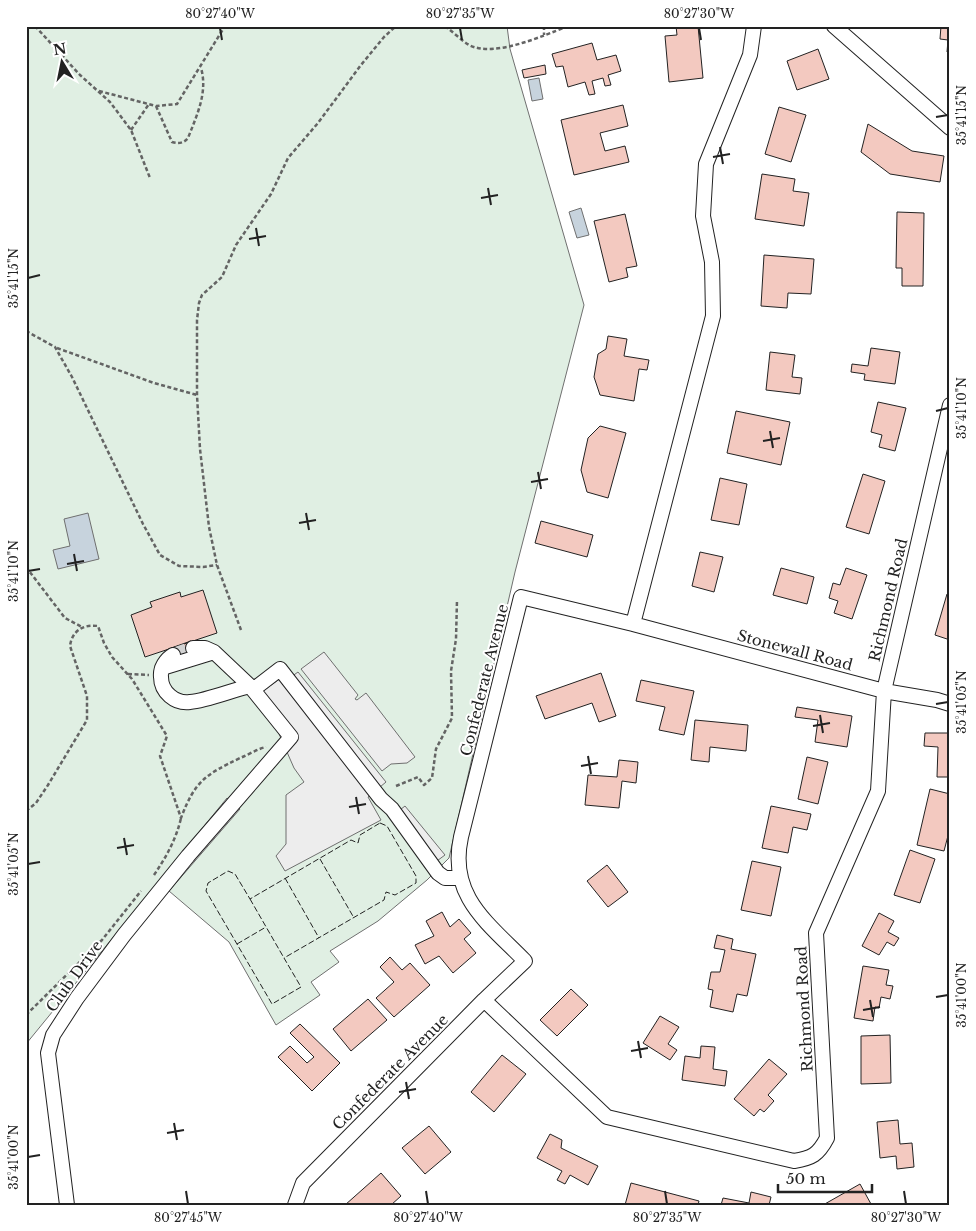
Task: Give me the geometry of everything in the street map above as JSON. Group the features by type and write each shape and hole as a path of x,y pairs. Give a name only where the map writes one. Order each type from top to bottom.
{"street":[{"path":"633,624 713,316 712,262 703,216 706,164 750,55 754,26"},
{"path":"834,26 950,128"},
{"name":"Richmond Road","path":"484,1000 607,1117 794,1161 807,1159 821,1150 827,1138 816,933 878,791 884,691 950,405"},
{"name":"Confederate Avenue","path":"295,1205 304,1183 524,961 472,906 466,896 460,878 458,864 459,846 521,597 633,624"},
{"name":"Stonewall Road","path":"633,624 884,691 950,704"},
{"path":"193,648 205,648 214,652 252,688"},
{"path":"161,671 214,652"},
{"path":"173,655 166,660 161,671 163,686 167,693 176,700 184,702 193,702 252,688 280,669 381,799 392,809 438,873 445,878 460,878"},
{"name":"Club Drive","path":"67,1205 48,1054 53,1035 77,998 124,935 291,736 252,688"}],"path":[{"path":"35,26 95,89 110,102 131,130 150,178"},
{"path":"95,89 156,106 178,104 225,26"},
{"path":"241,630 217,564 209,528 200,449 197,395 197,320 202,295 222,277 236,245 272,194 288,158 318,123 361,65 384,37 396,26"},
{"path":"445,26 470,45 478,48 498,48 526,43 566,27"},
{"path":"544,26 544,35"},
{"path":"156,106 172,142 185,142 203,98 204,87 201,67"},
{"path":"131,130 150,104"},
{"path":"26,331 55,347 154,383 197,395"},
{"path":"55,347 72,377 143,524 160,555 179,566 203,567 217,564"},
{"path":"26,567 65,618 82,628"},
{"path":"396,786 418,777 424,785 432,778 436,749 452,718 451,671 456,639 457,600"},
{"path":"26,811 36,803 48,786 87,720 87,696 70,646 71,639 76,632 90,625 98,626 104,644 112,657 128,674 167,736 160,756 181,818"},
{"path":"128,674 161,671"},
{"path":"152,878 168,853 178,832 181,818 194,789 220,768 262,748 272,746 277,752"},
{"path":"26,1015 102,940 141,891"}],"green space":[{"path":"26,26 507,26 510,49 584,305 515,572 449,858 427,880 378,921 330,951 339,962 311,982 320,995 276,1025 229,942 169,891 240,809 227,798 26,1044"}],"shaded area":[{"path":"539,78 543,99 532,101 528,80"},
{"path":"581,208 589,235 577,238 569,212"},
{"path":"88,513 99,559 58,569 53,550 70,546 64,519"},
{"path":"324,652 358,695 355,699 357,700 366,693 415,757 407,763 391,764 382,771 301,669"},
{"path":"298,672 386,782 368,797 381,820 285,871 276,856 286,844 286,795 304,782 294,768 276,727 253,698 288,673 291,677"},
{"path":"405,806 445,855 426,869 391,817"}],"building":[{"path":"676,26 698,26 703,78 669,82 665,36 677,35"},
{"path":"941,26 950,26 950,52 947,52 948,40 940,39"},
{"path":"592,43 597,60 616,55 621,71 608,75 611,85 605,86 603,78 592,81 595,94 589,95 585,82 568,87 563,66 556,67 552,54"},
{"path":"818,49 829,79 797,90 787,61"},
{"path":"545,65 546,74 524,78 522,70"},
{"path":"623,105 628,126 600,133 605,151 625,146 629,162 574,175 561,120"},
{"path":"779,107 806,115 791,162 765,154"},
{"path":"868,124 912,151 944,156 940,182 890,174 861,152"},
{"path":"762,174 795,179 793,191 809,193 804,226 755,219"},
{"path":"897,212 924,213 923,286 902,286 902,268 896,268"},
{"path":"625,214 637,266 626,268 628,277 609,282 594,221"},
{"path":"764,255 814,259 811,294 788,293 787,308 761,306"},
{"path":"608,336 627,339 624,356 649,360 647,370 639,369 634,401 600,395 594,377 598,354 606,349"},
{"path":"871,348 900,352 895,384 864,380 865,374 851,372 852,364 868,366"},
{"path":"770,352 795,355 792,377 802,378 800,394 766,390"},
{"path":"878,402 906,408 895,451 879,447 882,435 871,432"},
{"path":"736,411 790,422 781,465 727,453"},
{"path":"600,426 626,433 608,498 587,492 581,470 588,438"},
{"path":"863,474 885,481 869,534 846,527"},
{"path":"720,478 747,484 739,525 711,520"},
{"path":"541,521 593,535 587,557 535,543"},
{"path":"700,552 723,557 714,592 692,586"},
{"path":"781,568 814,577 807,604 773,595"},
{"path":"846,568 867,575 852,619 834,613 838,601 829,598 833,583 840,585"},
{"path":"203,590 217,633 145,657 131,615 152,607 150,602 180,592 181,597"},
{"path":"947,594 950,595 950,640 935,635"},
{"path":"191,641 195,654 175,660 171,648"},
{"path":"601,673 616,716 599,722 592,703 545,719 536,696"},
{"path":"641,680 694,691 684,735 659,730 665,707 636,701"},
{"path":"797,707 852,716 847,747 815,742 818,720 795,717"},
{"path":"695,720 748,725 746,751 710,747 709,762 691,760"},
{"path":"925,733 950,733 950,777 937,777 938,747 924,746"},
{"path":"807,757 828,762 818,804 798,799"},
{"path":"619,760 638,762 636,783 622,781 619,808 585,805 588,775 617,777"},
{"path":"930,789 950,794 950,828 944,851 917,845"},
{"path":"771,806 811,814 807,830 793,827 788,853 762,848"},
{"path":"910,850 935,859 920,903 894,895"},
{"path":"752,861 781,867 771,916 741,910"},
{"path":"607,865 628,892 608,907 587,881"},
{"path":"442,912 450,927 459,919 471,933 464,939 476,953 453,973 439,956 425,964 415,945 434,936 426,921"},
{"path":"879,913 894,921 888,932 899,938 894,946 887,942 879,955 862,946"},
{"path":"717,935 733,939 731,949 756,954 747,996 737,994 733,1012 710,1007 713,990 708,989 711,972 720,972 725,950 714,948"},
{"path":"390,957 402,970 410,963 430,985 394,1017 376,998 394,982 380,967"},
{"path":"863,966 889,970 886,985 893,986 890,999 881,997 879,1008 875,1007 873,1021 854,1018"},
{"path":"571,989 588,1005 557,1036 540,1020"},
{"path":"368,999 387,1020 351,1051 333,1029"},
{"path":"660,1016 679,1027 668,1044 677,1050 670,1060 643,1043"},
{"path":"300,1024 340,1063 312,1091 278,1057 290,1046 307,1063 314,1057 290,1033"},
{"path":"890,1035 891,1083 861,1084 861,1036"},
{"path":"701,1046 715,1047 713,1069 727,1071 725,1086 682,1080 685,1056 700,1058"},
{"path":"502,1055 526,1074 494,1112 471,1092"},
{"path":"769,1059 787,1074 768,1095 774,1101 764,1112 760,1109 754,1116 734,1099"},
{"path":"898,1120 900,1144 912,1143 914,1167 897,1169 896,1156 880,1158 877,1122"},
{"path":"429,1126 451,1152 425,1174 402,1148"},
{"path":"550,1134 562,1140 561,1148 598,1166 588,1185 570,1175 565,1184 557,1180 562,1171 537,1158"},
{"path":"381,1173 401,1196 391,1205 345,1205"},
{"path":"631,1183 699,1201 698,1205 625,1205"},
{"path":"860,1184 870,1205 823,1205"},
{"path":"751,1192 771,1197 769,1205 721,1205 723,1198 749,1203"}],"tunnel":[{"path":"173,655 193,648"}],"fence":[{"path":"380,823 387,826 416,876 416,883 395,895 386,892 384,900 284,958 301,987 272,1004 206,891 208,883 228,871 235,874 250,899 351,840 358,843 360,835 380,823"},
{"path":"320,859 354,918"},
{"path":"285,878 319,938"},
{"path":"250,899 284,958"},
{"path":"237,944 266,927"}]}
